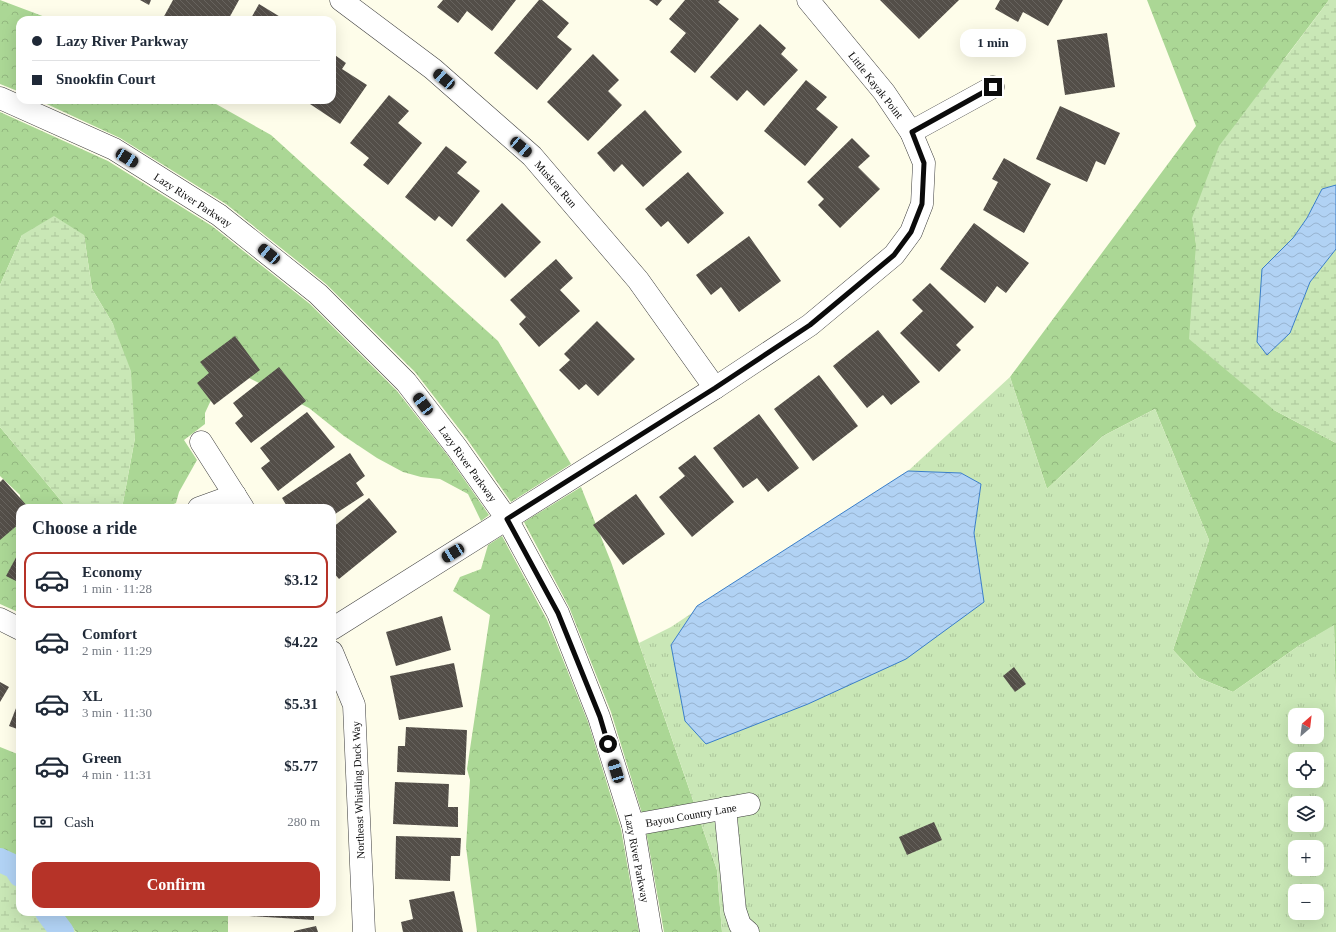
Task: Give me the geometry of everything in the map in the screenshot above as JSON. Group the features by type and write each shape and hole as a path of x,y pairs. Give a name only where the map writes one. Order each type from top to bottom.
{"street":[{"name":"Muskrat Run","path":"342,0 433,69 532,156 638,280 715,388"},
{"name":"Little Kayak Point","path":"336,626 715,388 810,325 894,255 911,232 922,204 924,163 912,132 884,92 808,0"},
{"path":"912,132 993,87"},
{"name":"Lazy River Parkway","path":"0,98 114,149 219,215 318,294 406,382 457,448 507,519 558,613 600,717 633,825 651,932"},
{"path":"201,442 239,501 222,504"},
{"path":"0,619 16,627"},
{"name":"Northeast Whistling Duck Way","path":"336,662 354,705 364,932"},
{"name":"Bayou Country Lane","path":"633,825 749,804"},
{"path":"725,808 735,910 740,925 748,932"}],"green space":[{"path":"0,0 42,16 16,16 16,90 0,84"},
{"path":"1147,0 1329,0 1285,58 1193,218 1196,244 1274,410 1336,443 1336,710 1334,626 1300,645 1233,692 1199,678 1173,650 1209,540 1155,409 1103,436 1047,489 1010,377 1196,126"},
{"path":"1329,0 1336,0 1336,185 1322,189 1307,218 1293,238 1262,269 1290,333 1310,282 1336,249 1336,443 1274,410 1189,339 1196,244 1192,218 1219,146"},
{"path":"47,104 216,104 271,135 498,341 571,464 511,502 467,439 415,372 326,284 226,204 120,138"},
{"path":"0,112 108,161 212,226 310,304 397,391 448,456 489,515 481,521 468,494 440,479 421,477 403,472 377,458 344,436 309,408 245,376 218,385 205,413 205,424 184,440 197,460 179,492 176,503 123,504 135,438 113,324 92,289 84,235 22,235 0,285"},
{"path":"54,216 84,235 92,289 113,324 131,371 135,438 123,504 64,504 0,427 0,285 22,235"},
{"path":"1010,377 1047,489 1103,436 1155,409 1209,540 1173,650 1199,678 1233,692 1300,645 1334,625 1336,710 1336,932 722,932 717,870 639,643 671,627 692,613 671,645 984,602 974,533 981,484 961,473 908,471"},
{"path":"0,427 64,504 21,504 20,495 0,476"},
{"path":"581,487 611,562 717,870 722,932 664,932 644,820 611,712 569,607 524,522"},
{"path":"16,515 16,611 0,604 0,536"},
{"path":"502,536 547,620 588,722 621,829 639,932 477,932 466,847 470,780 467,769 490,615 453,591 460,577 481,569 488,545"},
{"path":"0,747 16,753 16,862 0,848"},
{"path":"0,848 16,862 16,916 64,916 76,932 0,932"},
{"path":"64,916 228,916 228,932 76,932"}],"water":[{"path":"1336,185 1336,249 1310,282 1290,333 1267,355 1257,342 1262,269 1293,238 1307,218 1322,189"},
{"path":"908,471 961,473 981,484 974,533 984,602 906,659 808,704 706,744 685,721 671,645 697,606"}],"building":[{"path":"140,0 151,0 149,5"},
{"path":"173,0 239,0 230,16 164,16"},
{"path":"443,0 516,0 492,31 467,11 458,23 437,7"},
{"path":"539,0 542,0 569,23 557,37 572,49 537,90 494,53"},
{"path":"649,0 662,0 657,6"},
{"path":"685,0 720,0 718,2 739,19 695,73 670,52 686,33 669,19"},
{"path":"880,0 959,0 919,39"},
{"path":"1000,0 1063,0 1048,26 1023,12 1018,22 995,9"},
{"path":"259,4 279,16 252,16"},
{"path":"760,24 786,48 781,54 798,70 764,106 747,90 737,101 710,77"},
{"path":"1107,33 1115,87 1065,95 1057,40"},
{"path":"593,54 619,80 608,91 622,105 588,141 547,102"},
{"path":"336,56 346,63 342,69 367,85 340,124 310,104 336,104"},
{"path":"806,80 827,97 816,109 838,127 805,166 764,131"},
{"path":"389,95 409,111 398,123 422,143 388,185 363,165 369,158 350,143"},
{"path":"1060,106 1120,133 1105,165 1096,161 1087,182 1036,159"},
{"path":"645,110 682,152 643,187 622,164 614,172 597,153"},
{"path":"852,138 870,156 858,167 880,189 840,228 818,205 824,199 807,182"},
{"path":"446,146 467,162 457,173 480,191 452,227 439,216 435,221 405,197"},
{"path":"1004,158 1051,184 1024,233 983,210 998,182 992,179"},
{"path":"688,172 724,213 688,244 668,221 661,227 645,209"},
{"path":"502,203 541,242 505,278 466,240"},
{"path":"974,223 1029,263 1006,293 997,286 985,303 940,269"},
{"path":"749,236 781,281 739,312 721,287 711,295 696,275"},
{"path":"556,259 573,278 560,290 580,311 539,347 519,324 526,317 510,300"},
{"path":"930,283 974,327 956,345 961,350 939,372 900,333 923,311 912,300"},
{"path":"597,321 635,359 598,396 586,384 579,390 559,370 570,360 564,354"},
{"path":"878,330 920,382 891,405 883,395 867,408 833,366"},
{"path":"235,336 260,370 214,405 197,383 209,373 200,362"},
{"path":"279,367 306,401 251,443 235,423 243,416 233,403"},
{"path":"819,375 858,426 813,461 774,409"},
{"path":"307,412 335,447 278,491 261,468 270,461 260,448"},
{"path":"759,414 799,468 768,492 757,478 743,488 713,448"},
{"path":"350,453 365,476 356,483 364,495 336,513 336,504 286,504 282,498"},
{"path":"695,455 734,502 692,537 659,497 685,476 678,468"},
{"path":"3,479 25,504 16,504 16,526 0,540 0,482"},
{"path":"636,494 665,534 623,565 593,525"},
{"path":"369,498 397,532 339,579 336,576 336,525"},
{"path":"16,557 16,581 6,576"},
{"path":"442,616 451,650 396,666 386,632"},
{"path":"454,663 463,707 399,720 390,676"},
{"path":"1014,667 1026,684 1015,692 1003,676"},
{"path":"0,682 9,687 0,702"},
{"path":"16,708 16,729 9,726"},
{"path":"406,727 467,730 465,775 397,772 398,746 405,746"},
{"path":"395,782 449,784 448,807 458,807 458,827 393,824"},
{"path":"934,822 942,840 907,855 899,837"},
{"path":"396,836 461,838 460,856 451,856 450,881 395,879"},
{"path":"454,891 463,932 403,932 401,922 413,919 409,900"},
{"path":"249,916 314,916 314,920"},
{"path":"316,926 318,932 294,932 294,931"}],"waterway":[{"path":"0,860 16,869"},
{"path":"50,916 62,932"}],"route":[{"path":"608,744 600,717 558,613 507,519 715,388 810,325 894,255 911,232 922,204 924,163 912,132 993,87"}]}
